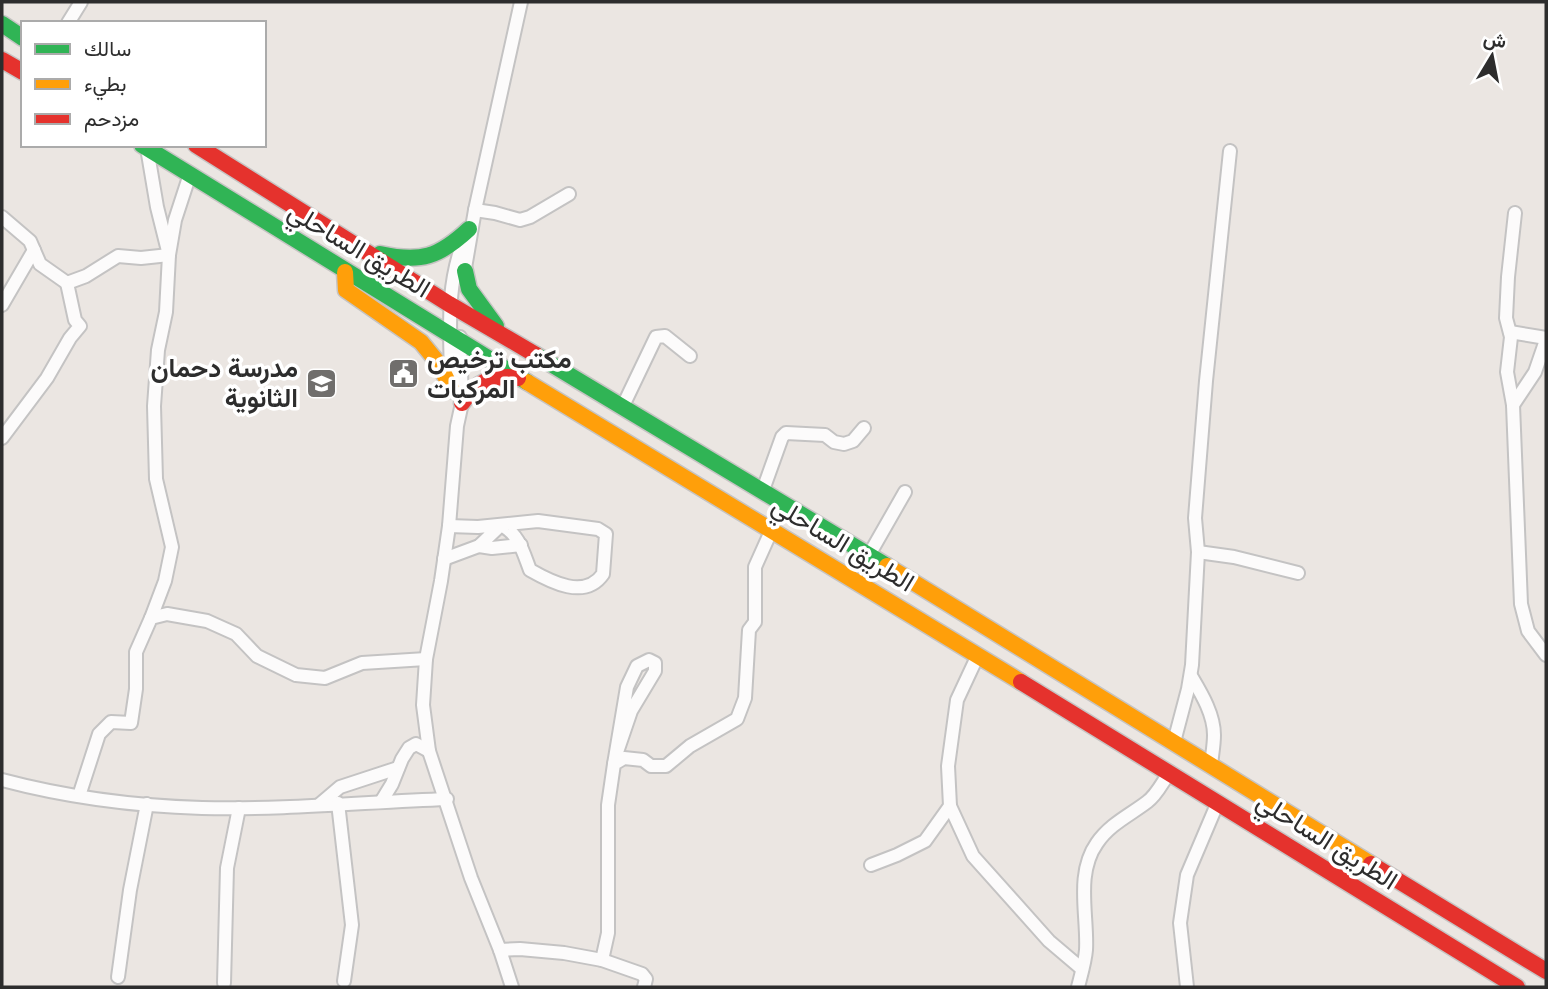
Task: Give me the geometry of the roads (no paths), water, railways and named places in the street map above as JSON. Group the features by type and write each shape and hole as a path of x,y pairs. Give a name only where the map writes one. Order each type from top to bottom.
{"highway":[{"path":"2,24 21,37"},
{"path":"2,60 21,71"},
{"name":"الطريق الساحلي","path":"145,147 345,272 772,529 1517,987"},
{"name":"الطريق الساحلي","path":"198,147 453,306 763,490 1546,971"},
{"path":"358,246 395,258 420,258 443,252 472,219"},
{"path":"465,271 469,289 505,337"},
{"path":"345,272 346,290 421,342 439,364 457,397 467,394 482,381 501,375 520,379"}],"street":[{"path":"69,21 80,2"},
{"path":"453,306 465,271 472,219 521,2"},
{"path":"145,147 169,254"},
{"path":"1174,743 1191,676 1198,552 1195,518 1230,151"},
{"path":"79,796 99,734 111,722 131,723 136,689 136,652 165,582 172,547 156,479 154,406 159,350 166,312 169,254 175,220 190,174"},
{"path":"472,219 495,213 520,220 569,194"},
{"path":"1515,213 1507,277 1506,318 1510,332 1507,372 1513,405 1521,604 1528,631 1546,655"},
{"path":"2,217 30,241 40,264 67,283 75,320 80,326 47,378 2,438"},
{"path":"472,219 454,269 457,426 449,526 426,659 423,705 429,751 471,878 512,987"},
{"path":"2,305 34,250"},
{"path":"67,283 86,276 118,256 141,258 169,254"},
{"path":"1510,332 1546,339 1535,372 1513,405"},
{"path":"622,408 656,337 665,336 690,356"},
{"path":"763,490 782,437 786,433 825,435 834,442 844,444 853,441 864,428"},
{"path":"869,555 905,492"},
{"path":"449,526 538,521 598,529 606,534 603,574 591,585 574,587 552,582 530,570 521,545 510,529 501,525"},
{"path":"444,559 479,546 501,525"},
{"path":"615,758 643,760 651,766 666,766 690,746 737,719 745,698 749,630 755,622 755,566 772,529"},
{"path":"479,546 492,548 521,545"},
{"path":"1198,552 1234,557 1298,573"},
{"path":"151,618 167,614 207,621 236,634 257,656 296,675 325,678 362,663 426,659"},
{"path":"978,655 957,701 948,766 950,806 973,856 1049,941 1082,969"},
{"path":"602,960 608,933 608,805 615,758 627,687 637,666 649,660 655,663 655,671 631,711 615,758"},
{"path":"1191,676 1205,702 1212,723 1214,736 1211,765"},
{"path":"380,802 409,748 416,744 429,751"},
{"path":"320,804 340,787 398,768"},
{"path":"1078,987 1086,949 1083,911 1086,869 1092,852 1097,842 1123,817 1149,801 1170,772"},
{"path":"2,780 38,790 79,796 147,804 239,808 447,799"},
{"path":"1187,987 1180,923 1187,875 1218,802"},
{"path":"338,803 352,925 344,981"},
{"path":"118,977 130,890 147,804"},
{"path":"871,865 925,841 950,806"},
{"path":"224,983 227,868 239,808"},
{"path":"500,950 520,949 602,960 642,974 646,979 644,987"}],"place":[{"name":"مكتب ترخيص المركبات","path":"404,374"},
{"name":"مدرسة دحمان الثانوية","path":"321,383"}]}
